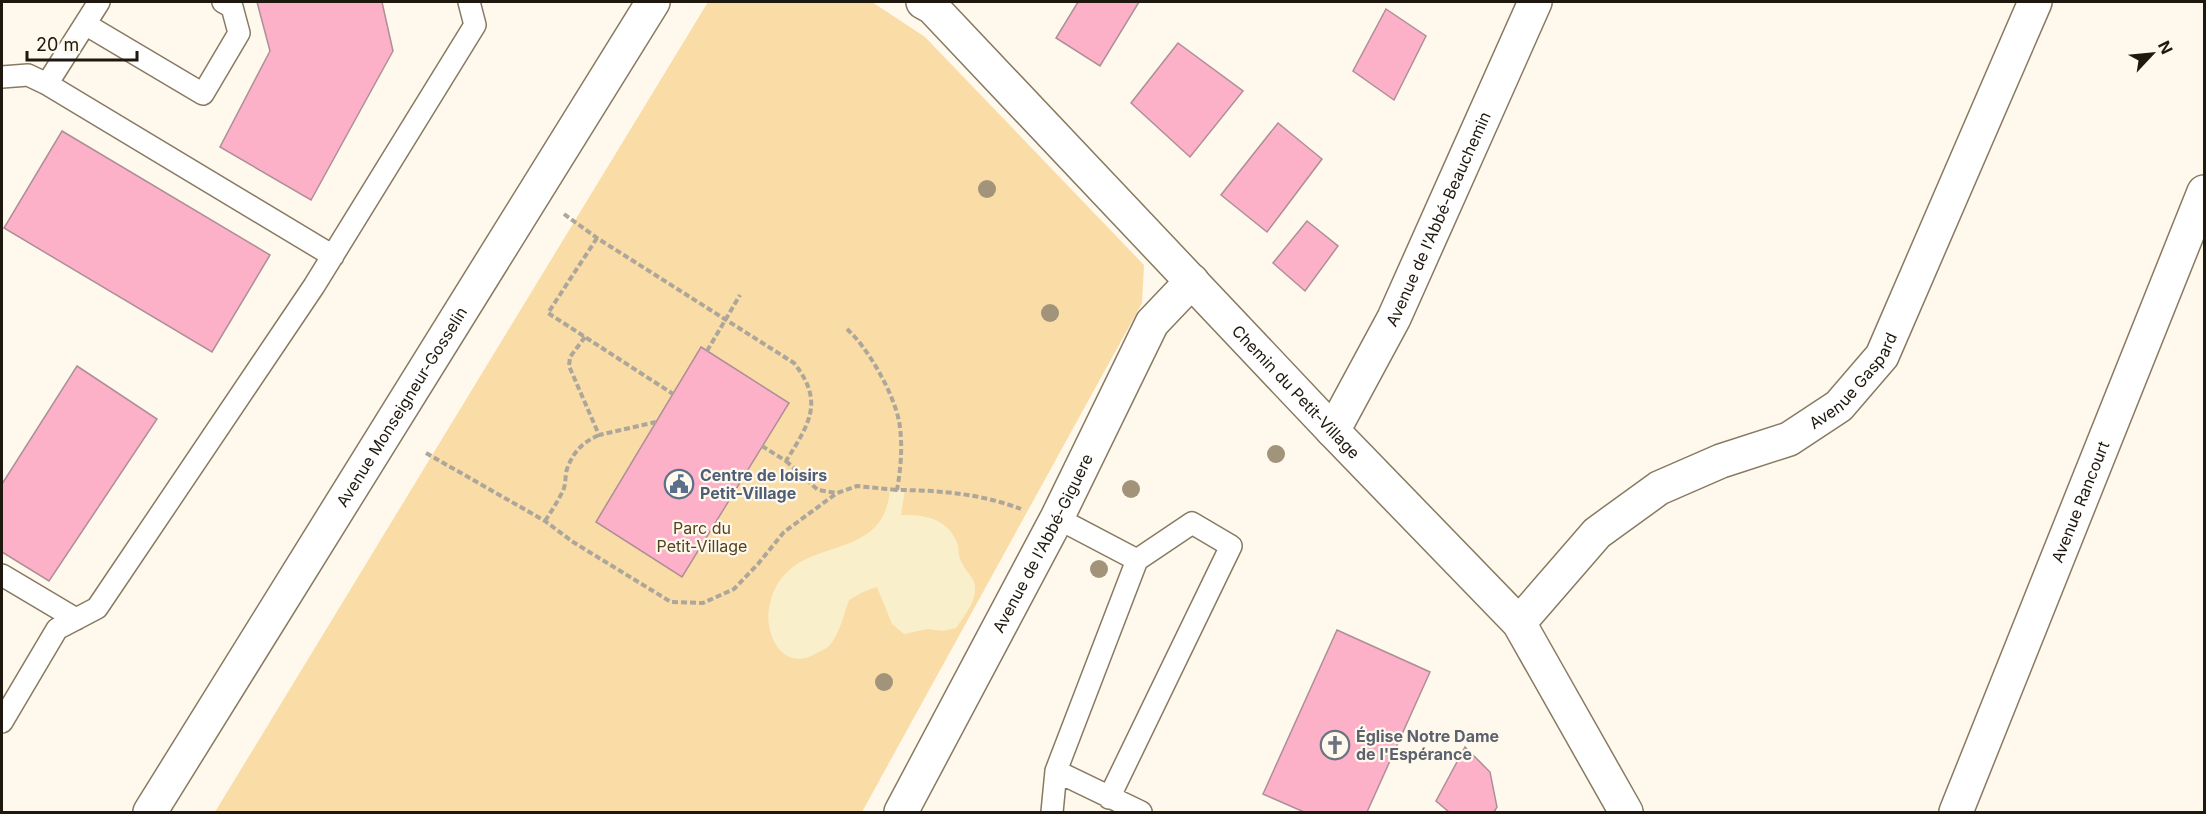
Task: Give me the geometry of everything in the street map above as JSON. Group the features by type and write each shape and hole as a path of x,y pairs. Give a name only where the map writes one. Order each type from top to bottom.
{"street":[{"name":"Avenue Monseigneur-Gosselin","path":"150,813 653,2"},
{"name":"Chemin du Petit-Village","path":"923,2 940,16 1333,431 1519,623 1626,813"},
{"name":"Avenue de l'Abbé-Beauchemin","path":"1333,431 1394,318 1535,2"},
{"name":"Avenue Gaspard","path":"1519,623 1597,533 1659,488 1721,461 1789,439 1839,406 1882,356 2035,2"},
{"name":"Avenue Rancourt","path":"1956,813 2205,192"},
{"name":"Avenue de l'Abbé-Giguere","path":"902,813 1056,518 1152,323 1192,280"}],"lane":[{"path":"47,84 99,2"},
{"path":"85,24 203,94 239,33 232,7 223,2"},
{"path":"2,722 57,629 97,608 333,256 475,25 469,2"},
{"path":"2,77 28,75 47,84 333,256"},
{"path":"1056,518 1137,560"},
{"path":"1052,813 1056,771 1137,560 1192,523 1231,546 1109,798"},
{"path":"2,575 76,619"},
{"path":"1056,771 1142,813"}],"path":[{"path":"534,193 597,238 794,363 805,377 811,396 811,415 802,436 786,461"},
{"path":"597,238 548,313 673,394"},
{"path":"707,351 728,319 740,295"},
{"path":"847,329 858,339 873,361 898,419 902,449 897,490"},
{"path":"585,337 570,357 569,366 599,435"},
{"path":"545,521 560,498 565,484 566,471 573,455 587,440 599,435 656,422"},
{"path":"762,446 786,461 818,490 837,493"},
{"path":"426,453 545,521 573,542 671,602 704,603 734,589 784,532 837,493 857,486 960,494 999,501 1035,515 1056,518"}],"green space":[{"name":"Parc du Petit-Village","path":"708,2 872,2 925,37 1144,265 1142,303 862,812 215,812"}],"sand":[{"path":"890,489 905,490 901,515 928,517 936,520 949,529 954,536 961,561 974,582 975,595 967,612 956,628 943,631 928,629 904,634 892,624 877,587 849,600 838,631 828,647 805,658 794,658 785,654 772,638 768,615 770,603 780,580 796,565 815,555 854,541 871,530 884,514"}],"building":[{"path":"257,2 382,2 393,51 311,200 220,147 270,51"},
{"path":"1078,2 1139,2 1100,66 1056,38"},
{"path":"1386,9 1426,36 1394,100 1353,71"},
{"path":"1178,43 1243,91 1190,157 1131,103"},
{"path":"1278,123 1322,159 1267,232 1221,195"},
{"path":"62,131 270,255 212,352 4,228"},
{"path":"1307,221 1338,246 1305,291 1273,263"},
{"name":"Centre de loisirs Petit-Village","path":"701,347 789,403 682,577 596,522"},
{"path":"77,366 157,419 49,581 2,552 2,484"},
{"path":"1337,630 1430,672 1367,812 1304,812 1263,794"},
{"path":"1465,747 1490,772 1497,807 1494,812 1449,812 1436,801"}],"place":[{"name":"Centre de loisirs Petit-Village","path":"679,484"},
{"name":"Église Notre Dame de l'Espérance","path":"1335,745"}]}
